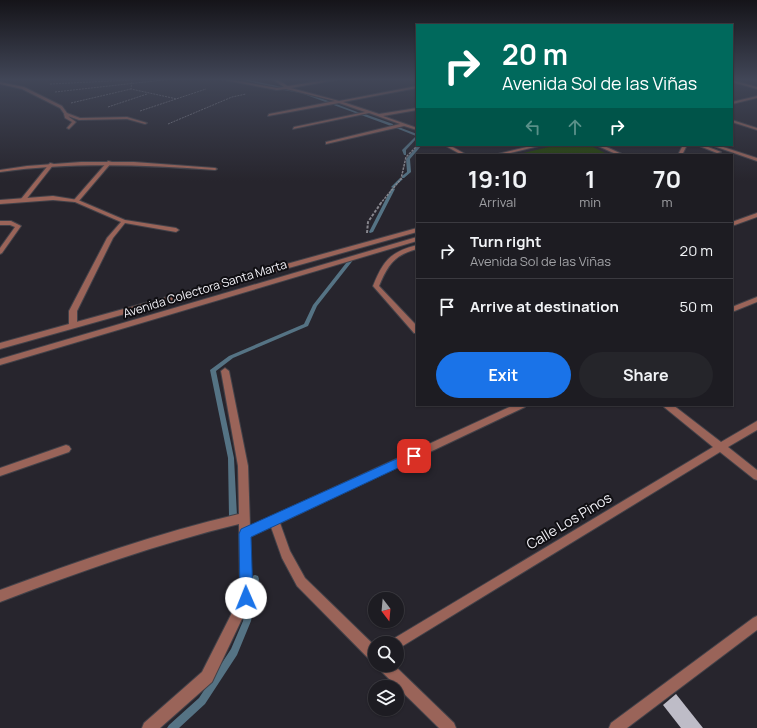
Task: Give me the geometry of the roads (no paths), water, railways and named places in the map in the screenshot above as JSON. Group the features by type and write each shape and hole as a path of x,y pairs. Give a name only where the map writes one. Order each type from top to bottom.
{"street":[{"path":"269,115 279,113"},
{"path":"294,128 363,113"},
{"path":"370,113 416,129"},
{"path":"378,116 395,113"},
{"path":"66,114 80,119 127,118 140,120 145,123"},
{"path":"66,114 67,118 74,122 69,128"},
{"path":"733,121 757,128"},
{"path":"328,143 404,124"},
{"path":"448,146 463,154"},
{"path":"500,154 536,146"},
{"path":"600,146 620,154"},
{"path":"702,146 724,154"},
{"path":"716,146 757,160"},
{"path":"704,151 709,148"},
{"path":"733,157 757,166"},
{"path":"76,201 110,162"},
{"path":"0,171 52,164 110,162 215,169"},
{"path":"24,200 52,164"},
{"path":"0,202 53,198 76,201 124,221 176,230"},
{"path":"733,224 757,215"},
{"path":"73,326 73,311 110,238 124,221"},
{"path":"0,223 11,223 18,226 0,252"},
{"name":"Avenida Colectora Santa Marta","path":"0,346 416,230"},
{"name":"Avenida Colectora Santa Marta","path":"0,362 416,239"},
{"path":"416,247 400,250 385,265 376,286 416,330"},
{"path":"733,310 757,299"},
{"path":"148,728 207,677 246,598 243,466 225,371"},
{"path":"245,534 520,406"},
{"path":"668,406 757,476"},
{"name":"Calle Los Pinos","path":"404,638 757,425"},
{"path":"0,472 66,449"},
{"path":"0,596 81,566 195,528 244,518"},
{"path":"273,520 286,554 301,582 368,648"},
{"path":"616,728 757,622"},
{"path":"392,672 449,728"}],"waterway":[{"path":"362,114 392,125"},
{"path":"397,127 416,135"},
{"path":"405,154 404,150 416,137"},
{"path":"403,177 409,172 408,159 419,146"},
{"path":"393,187 401,179"},
{"path":"371,232 393,189"},
{"path":"233,516 231,458 213,370 231,357 306,325 315,306 352,259"},
{"path":"172,728 202,701 234,652 247,621 255,579"}]}
